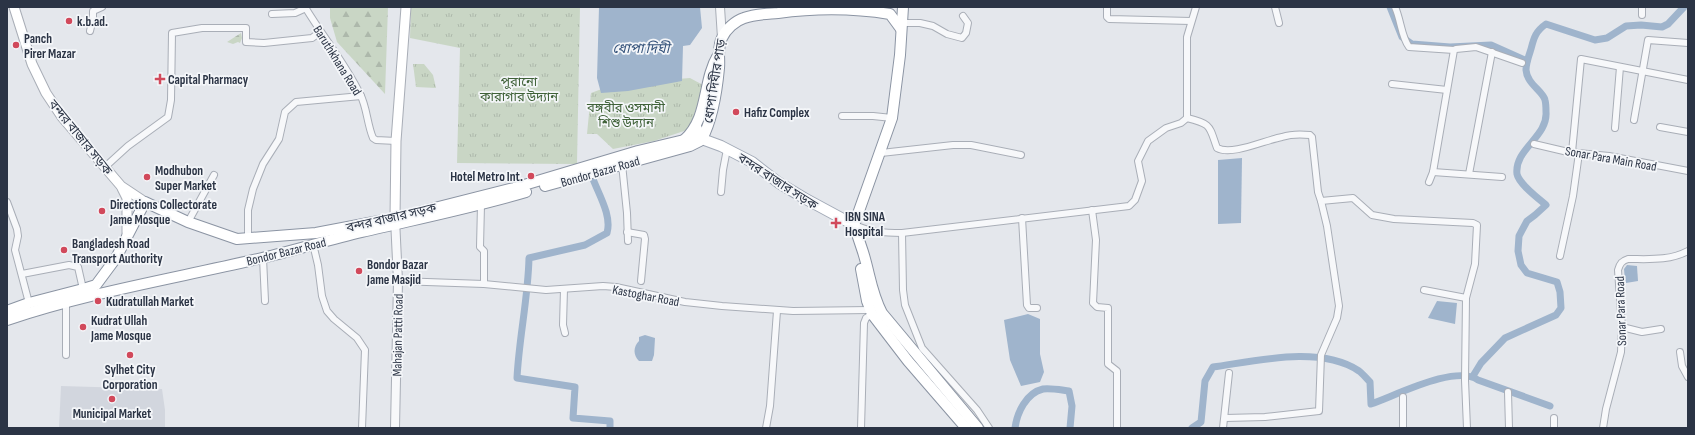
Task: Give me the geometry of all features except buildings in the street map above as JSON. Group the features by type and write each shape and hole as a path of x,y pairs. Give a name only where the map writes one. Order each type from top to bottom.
{"main road":[{"name":"বন্দর বাজার সড়ক","path":"14,7 32,64 46,93 62,118 121,186 145,202 188,222 237,239 316,233 395,222 615,157 684,140 702,139 727,149 752,162 779,183 854,225"},
{"path":"395,222 396,141 406,7"},
{"path":"890,14 899,7"},
{"path":"903,7 900,55 892,118 854,225 863,252 874,297 882,313 978,428"},
{"path":"722,38 731,26 743,19 758,15 799,10 876,9 890,14 902,26"},
{"name":"ধোপা দিঘীর পাড়","path":"702,139 707,127 719,68 719,54 722,38"},
{"path":"684,140 696,127 712,66 719,54"},
{"path":"696,127 702,139"},
{"path":"707,127 715,144"},
{"name":"Bondor Bazar Road","path":"7,320 66,302 263,258 395,222 481,205 690,146 702,139"},
{"path":"121,186 127,198 127,239"},
{"path":"7,311 29,303 96,285 116,258 145,202"},
{"path":"858,240 858,253 871,312 908,360 966,428"}],"street":[{"path":"90,32 94,18 93,11 102,7"},
{"name":"ধোপা দিঘীর পাড়","path":"720,7 722,38"},
{"path":"1107,7 1106,14 1109,18 1192,21"},
{"path":"1187,118 1187,36 1196,7"},
{"path":"1275,7 1279,23"},
{"path":"1395,7 1400,18 1405,42 1409,48 1454,50 1476,47 1522,63"},
{"path":"1642,7 1642,15"},
{"path":"272,14 295,13 306,8"},
{"name":"Baruthkhana Road","path":"306,8 320,32 348,71 361,96 373,138 376,140 396,141"},
{"path":"902,26 920,23 933,26 947,34 962,38 966,33 968,23 963,16"},
{"path":"105,167 128,146 168,117 171,100 172,33 202,28 246,28 246,42 264,43 312,38 320,32"},
{"path":"1634,120 1648,40 1688,43"},
{"path":"1429,182 1433,172 1454,50"},
{"path":"1469,174 1492,52"},
{"path":"1560,256 1573,196 1580,59 1688,80"},
{"path":"1615,128 1620,67"},
{"path":"1392,84 1447,90"},
{"path":"248,239 248,210 254,189 263,164 280,139 285,112 296,102 361,96"},
{"path":"842,116 892,118"},
{"path":"1187,118 1200,121 1208,126 1217,148 1222,150 1236,149 1283,136 1310,135 1312,137 1318,192 1327,226 1339,306 1337,318 1321,355 1319,412 1248,418 1225,418"},
{"path":"854,225 865,230 879,233 902,234 1129,206 1133,204 1142,181 1138,161 1148,141 1166,128 1181,123 1187,118"},
{"path":"1660,127 1688,132"},
{"name":"Sonar Para Main Road","path":"1534,144 1688,171"},
{"path":"880,152 953,145 971,145 1021,155"},
{"path":"721,192 727,149"},
{"path":"622,164 628,241"},
{"path":"1433,172 1502,177"},
{"path":"188,222 214,175"},
{"path":"1321,201 1353,198 1372,215 1394,219 1473,223 1477,225 1475,264 1466,298 1465,380 1467,428"},
{"path":"7,202 17,228 18,236 15,250 29,303"},
{"path":"481,205 480,247 484,251 484,284"},
{"path":"1092,210 1096,240 1093,303 1097,307 1108,308 1108,364 1117,371 1117,428"},
{"path":"1022,218 1027,305 1029,308 1037,308"},
{"name":"Mahajan Patti Road","path":"395,222 398,282 395,428"},
{"path":"627,232 644,235 645,239 641,281"},
{"path":"902,234 903,290 905,305 922,348 976,410 989,428"},
{"path":"313,244 318,265 322,296 327,311 357,338 365,350 362,428"},
{"name":"Sonar Para Road","path":"1603,428 1606,409 1621,352 1622,327 1618,270 1619,264 1623,260 1628,259 1661,259 1679,256 1688,251"},
{"path":"263,258 265,300"},
{"path":"22,274 74,265 78,267 83,289"},
{"name":"Kastoghar Road","path":"398,282 484,284 546,290 616,287 685,302 777,310 871,312"},
{"path":"564,289 563,325 565,333"},
{"path":"1424,290 1466,298"},
{"path":"66,302 66,355"},
{"path":"766,428 770,406 777,310"},
{"path":"861,428 864,323 871,312"},
{"path":"1622,327 1642,332 1661,329"},
{"path":"1680,352 1682,366 1688,377"},
{"path":"1223,428 1229,373"},
{"path":"1508,392 1510,428"},
{"path":"1403,397 1404,428"},
{"path":"1554,418 1554,428"}],"shaded area":[{"name":"Municipal Market","path":"61,386 162,389 165,410 165,428 59,428"}],"green space":[{"path":"330,7 388,7 385,94 337,42 330,18"},
{"name":"পুরানো কারাগার উদ্যান","path":"411,7 580,7 577,164 457,163 460,48 410,38"},
{"path":"241,33 242,38 240,43 238,42 233,44 227,42"},
{"path":"413,64 424,64 433,75 436,88 416,87"},
{"name":"বঙ্গবীর ওসমানী শিশু উদ্যান","path":"690,78 703,85 690,129 654,141 613,149 597,134 587,134 591,93 615,84"}],"water":[{"name":"ধোপা দিঘী","path":"599,7 700,7 702,28 690,45 683,46 682,81 628,91 601,93 597,78"},
{"path":"1242,158 1241,223 1218,224 1218,160"},
{"path":"1627,265 1637,266 1638,281 1626,283 1624,269"},
{"path":"1437,301 1457,303 1455,324 1428,318"},
{"path":"1028,314 1040,319 1040,354 1044,372 1040,382 1021,386 1010,360 1004,320"},
{"path":"645,335 655,338 654,355 652,361 639,361 635,354 635,348 639,341 639,337"}],"waterway":[{"path":"1390,7 1402,37 1412,44 1450,47 1491,45 1527,61"},
{"path":"1473,376 1481,363 1505,338 1556,315 1561,308 1560,292 1557,282 1527,273 1521,265 1518,251 1519,236 1527,221 1546,205 1521,182 1517,174 1517,165 1521,157 1542,129 1545,121 1546,105 1544,97 1529,79 1526,70 1526,65 1536,35 1546,24 1595,40 1607,38 1626,26 1641,25 1662,27 1668,24 1684,7"},
{"path":"593,179 608,220 607,233 585,245 529,258 517,378 575,387 573,418 610,421 610,428"},
{"path":"1192,428 1201,422 1205,381 1213,367 1288,357 1326,359 1343,363 1359,371 1370,382 1371,404 1441,378 1468,376 1550,406"},
{"path":"1015,428 1023,404 1037,391 1043,389 1069,391 1072,406 1070,428"}],"place":[{"name":"k.b.ad.","path":"69,21"},
{"name":"Panch Pirer Mazar","path":"16,45"},
{"name":"Capital Pharmacy","path":"160,79"},
{"name":"Hafiz Complex","path":"736,112"},
{"name":"Hotel Metro Int.","path":"531,176"},
{"name":"Modhubon Super Market","path":"147,177"},
{"name":"Directions Collectorate Jame Mosque","path":"102,211"},
{"name":"IBN SINA Hospital","path":"836,223"},
{"name":"Bangladesh Road Transport Authority","path":"64,250"},
{"name":"Bondor Bazar Jame Masjid","path":"359,271"},
{"name":"Kudratullah Market","path":"98,301"},
{"name":"Kudrat Ullah Jame Mosque","path":"83,327"},
{"name":"Sylhet City Corporation","path":"130,355"},
{"name":"Municipal Market","path":"112,399"}]}
